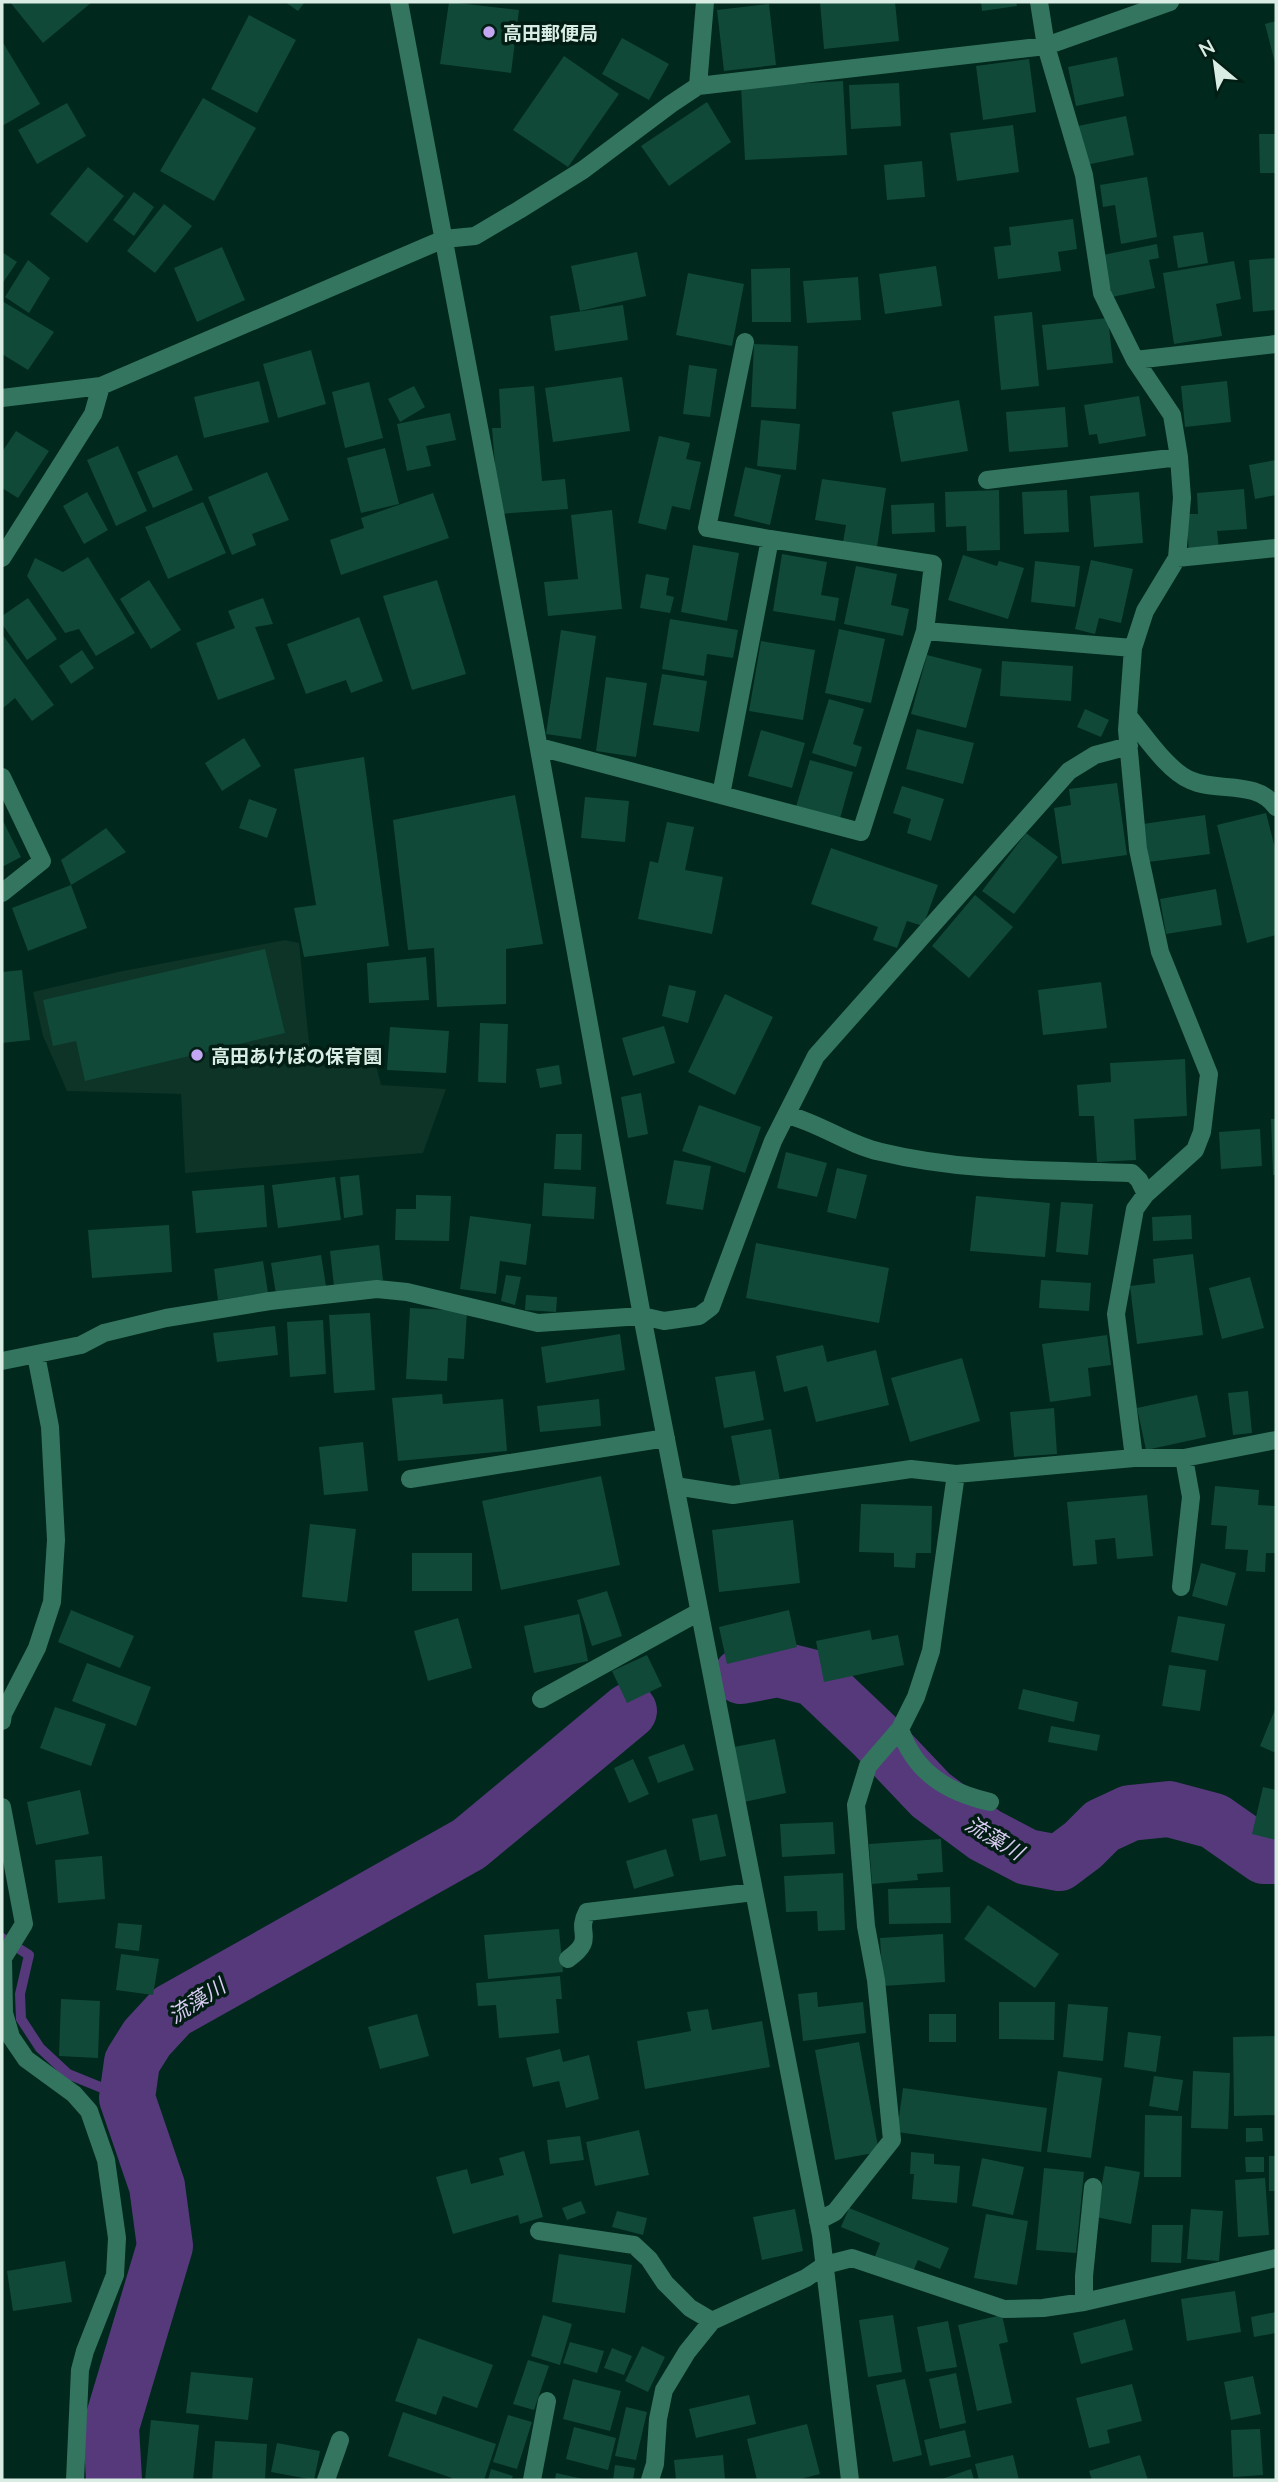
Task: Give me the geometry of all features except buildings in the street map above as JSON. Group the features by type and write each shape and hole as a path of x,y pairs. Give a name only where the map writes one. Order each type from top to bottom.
{"street":[{"path":"398,2 539,747 642,1316 818,2221 850,2480"},
{"path":"698,86 705,2"},
{"path":"1038,2 1046,46 1084,175 1102,292 1135,360 1172,415 1180,457 1182,498 1177,558 1145,611 1133,648 1129,746 1138,849 1160,952 1209,1074 1202,1132 1195,1150 1146,1194 1135,1209 1116,1314 1134,1458"},
{"path":"2,398 102,386 444,239 475,236 583,170 698,86 1046,46 1170,2"},
{"path":"539,747 862,832 925,631 933,564 707,527 745,342"},
{"path":"1135,360 1276,344"},
{"path":"2,558 93,414 102,386"},
{"path":"987,480 1180,457"},
{"path":"721,795 770,539"},
{"path":"1177,558 1276,548"},
{"path":"925,631 1133,648"},
{"path":"1129,717 1178,774 1192,782 1261,792 1276,807"},
{"path":"2,1361 81,1345 104,1333 166,1318 270,1301 377,1289 407,1292 538,1323 642,1316 664,1321 699,1316 711,1307 773,1141 816,1056 1069,771 1095,755 1129,746"},
{"path":"2,777 42,861 2,894"},
{"path":"787,1115 803,1119 877,1152 899,1156 980,1168 1132,1173 1146,1194"},
{"path":"2,1721 3,1714 37,1648 52,1602 56,1540 50,1427 36,1355"},
{"path":"411,1479 666,1438"},
{"path":"675,1486 733,1495 911,1469 956,1474 1134,1458 1184,1458 1276,1440"},
{"path":"1181,1587 1191,1497 1184,1458"},
{"path":"818,2221 835,2211 892,2140 876,1980 866,1926 856,1805 868,1766 895,1734 916,1697 931,1651 956,1474"},
{"path":"541,1699 699,1612"},
{"path":"895,1734 944,1787 990,1802"},
{"path":"2,1807 24,1924 3,1958 4,2013 11,2037 26,2059 74,2094 89,2111 106,2160 117,2238 115,2275 80,2370 75,2480"},
{"path":"568,1959 581,1949 584,1942 584,1916 587,1912 754,1892"},
{"path":"1084,2302 1084,2276 1094,2187"},
{"path":"539,2231 634,2245 649,2259 673,2291 691,2308 712,2321"},
{"path":"650,2480 655,2464 658,2419 664,2390 687,2352 712,2321 806,2278 825,2265 852,2258 1004,2309 1043,2308 1084,2302 1276,2258"},
{"path":"532,2480 547,2401"},
{"path":"326,2480 340,2440"}],"shaded area":[{"name":"高田あけぼの保育園","path":"285,940 299,943 310,1053 374,1056 381,1085 446,1089 423,1153 185,1173 181,1094 67,1091 43,1036 33,992 118,972"}],"waterway":[{"name":"流藻川","path":"741,1676 778,1669 814,1678 874,1735 931,1795 985,1835 1027,1857 1059,1863 1102,1826 1130,1813 1169,1809 1214,1821 1264,1856 1276,1856"},
{"name":"流藻川","path":"114,2480 111,2427 165,2246 157,2186 127,2098 132,2062 147,2038 172,2011 469,1844 629,1711"},
{"path":"2,1938 29,1955 20,1994 21,2019 40,2048 68,2074 127,2098"}],"place":[{"name":"高田郵便局","path":"489,32"},
{"name":"高田あけぼの保育園","path":"197,1055"}]}
